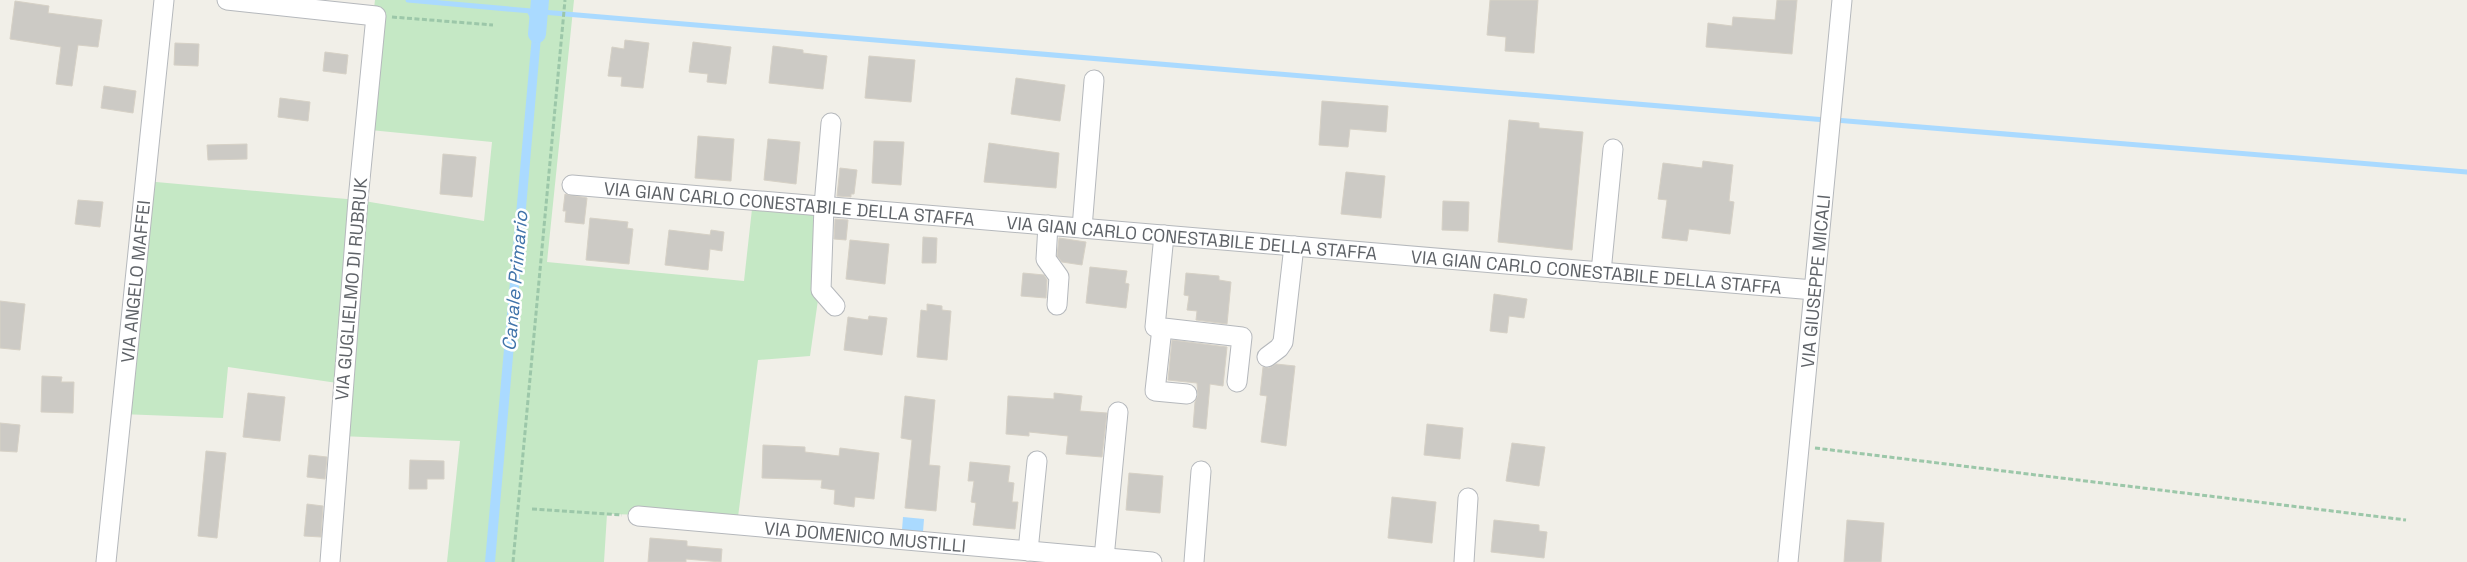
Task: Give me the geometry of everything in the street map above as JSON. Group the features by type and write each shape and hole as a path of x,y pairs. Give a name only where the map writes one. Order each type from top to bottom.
{"street":[{"name":"VIA ANGELO MAFFEI","path":"106,562 164,0"},
{"path":"227,0 376,16"},
{"name":"VIA GIUSEPPE MICALI","path":"1788,562 1842,0"},
{"name":"VIA GUGLIELMO DI RUBRUK","path":"330,562 358,200 376,16"},
{"path":"1082,228 1094,80"},
{"path":"831,124 824,206 821,290 835,306"},
{"path":"1601,272 1613,149"},
{"name":"VIA GIAN CARLO CONESTABILE DELLA STAFFA","path":"572,185 1814,290"},
{"path":"1048,225 1046,259 1059,277 1057,305"},
{"path":"1164,235 1155,327 1242,337 1237,382"},
{"path":"1267,356 1279,348 1283,342 1294,246"},
{"path":"1162,328 1155,391 1187,394"},
{"path":"1104,558 1118,412"},
{"path":"1028,550 1037,461"},
{"path":"1194,562 1201,471"},
{"path":"1464,562 1468,498"},
{"name":"VIA DOMENICO MUSTILLI","path":"638,516 1152,562"}],"path":[{"path":"514,562 565,2"},
{"path":"376,16 493,25"},
{"path":"1799,446 2406,520"},
{"path":"532,509 638,516"}],"green space":[{"path":"375,0 574,0 547,262 744,281 753,200 824,206 821,279 810,356 758,360 738,517 607,514 604,562 447,562 460,441 340,436 344,384 228,367 223,418 121,414 145,181 358,200 484,221 492,142 360,129"}],"water":[{"path":"526,10 548,12 542,25 495,562 485,562 533,24"},
{"path":"903,517 924,519 923,532 902,530"}],"building":[{"path":"1490,0 1538,0 1534,53 1505,51 1506,37 1487,35"},
{"path":"1777,0 1797,0 1792,54 1706,47 1708,23 1732,26 1733,17 1775,20"},
{"path":"15,1 49,6 48,13 102,20 98,47 78,45 72,86 56,84 61,47 10,39"},
{"path":"625,40 649,43 643,88 621,86 622,77 608,76 612,47 624,49"},
{"path":"693,42 731,47 726,84 707,82 708,74 689,72"},
{"path":"175,43 199,44 198,66 174,65"},
{"path":"773,46 803,50 803,53 827,56 823,89 769,83"},
{"path":"325,52 348,55 346,74 323,71"},
{"path":"869,56 915,60 911,102 865,98"},
{"path":"1016,78 1065,85 1060,121 1011,114"},
{"path":"104,86 136,91 133,113 101,108"},
{"path":"280,98 310,102 308,121 278,117"},
{"path":"1322,101 1388,106 1386,132 1350,129 1348,147 1319,145"},
{"path":"1509,120 1539,123 1539,128 1583,132 1572,250 1498,242"},
{"path":"698,136 734,139 731,181 695,178"},
{"path":"768,139 800,142 796,184 764,180"},
{"path":"874,141 904,142 901,185 872,183"},
{"path":"989,143 1059,153 1056,188 984,182"},
{"path":"247,144 247,159 208,160 207,145"},
{"path":"443,154 476,157 472,197 440,194"},
{"path":"1703,161 1733,165 1729,201 1734,202 1730,234 1689,229 1687,241 1662,238 1667,200 1658,199 1663,163 1702,168"},
{"path":"840,168 857,170 854,194 851,194 851,197 837,196"},
{"path":"1346,172 1385,176 1381,218 1341,214"},
{"path":"565,194 587,198 584,224 565,222 566,211 563,211"},
{"path":"78,200 103,202 100,227 75,224"},
{"path":"1443,201 1469,202 1468,231 1442,230"},
{"path":"590,218 628,222 627,228 633,229 629,264 586,260"},
{"path":"835,219 848,220 846,240 834,239"},
{"path":"669,230 710,235 711,230 724,232 722,251 710,249 708,270 665,265"},
{"path":"923,237 937,238 936,263 922,263"},
{"path":"1059,238 1086,242 1082,265 1062,262 1057,256"},
{"path":"850,240 889,244 885,284 846,279"},
{"path":"1090,267 1127,271 1125,283 1129,284 1126,308 1086,303"},
{"path":"1023,273 1044,275 1047,280 1046,298 1021,296"},
{"path":"1186,273 1219,276 1219,280 1231,282 1227,324 1196,320 1197,311 1187,310 1189,296 1184,295"},
{"path":"1494,294 1527,299 1524,318 1509,316 1507,333 1490,331"},
{"path":"0,301 25,304 20,350 0,348"},
{"path":"927,304 942,306 942,310 951,311 947,360 917,357 921,310 927,311"},
{"path":"869,316 887,318 882,355 844,350 848,317 868,320"},
{"path":"1172,340 1227,347 1223,386 1210,384 1206,429 1193,427 1195,402 1198,395 1197,383 1168,380"},
{"path":"1276,364 1295,366 1286,446 1261,442 1267,396 1260,395 1263,367 1269,368"},
{"path":"42,376 62,377 61,382 74,382 73,413 41,412"},
{"path":"248,393 285,397 280,441 243,437"},
{"path":"1054,393 1082,396 1080,411 1107,413 1102,457 1066,454 1068,436 1029,432 1029,436 1006,434 1008,396 1054,399"},
{"path":"905,396 935,400 929,465 940,466 936,511 905,508 912,440 901,438"},
{"path":"0,423 20,425 17,452 0,451"},
{"path":"1427,424 1463,428 1460,459 1424,455"},
{"path":"1512,443 1545,447 1539,486 1506,481"},
{"path":"763,445 805,447 805,452 839,456 840,448 879,453 874,499 855,497 854,507 834,504 835,490 821,488 822,480 762,478"},
{"path":"206,451 226,453 217,538 198,536"},
{"path":"309,455 327,457 325,479 307,477"},
{"path":"410,460 444,461 444,479 427,479 427,489 409,489"},
{"path":"970,462 1010,466 1008,482 1014,483 1012,502 1018,502 1015,529 973,525 976,503 971,502 974,481 968,481"},
{"path":"1129,473 1163,476 1160,513 1126,510"},
{"path":"1392,497 1436,502 1432,543 1388,538"},
{"path":"307,504 323,506 321,537 304,536"},
{"path":"1494,520 1539,525 1539,531 1547,532 1544,558 1491,552"},
{"path":"1847,520 1884,523 1881,562 1844,562"},
{"path":"650,538 687,541 687,546 722,549 721,562 686,559 686,562 648,562"}],"waterway":[{"path":"408,0 531,11"},
{"name":"Canale Primario","path":"537,34 540,0"},
{"path":"542,12 1826,120"},
{"path":"1835,120 2467,172"}]}
